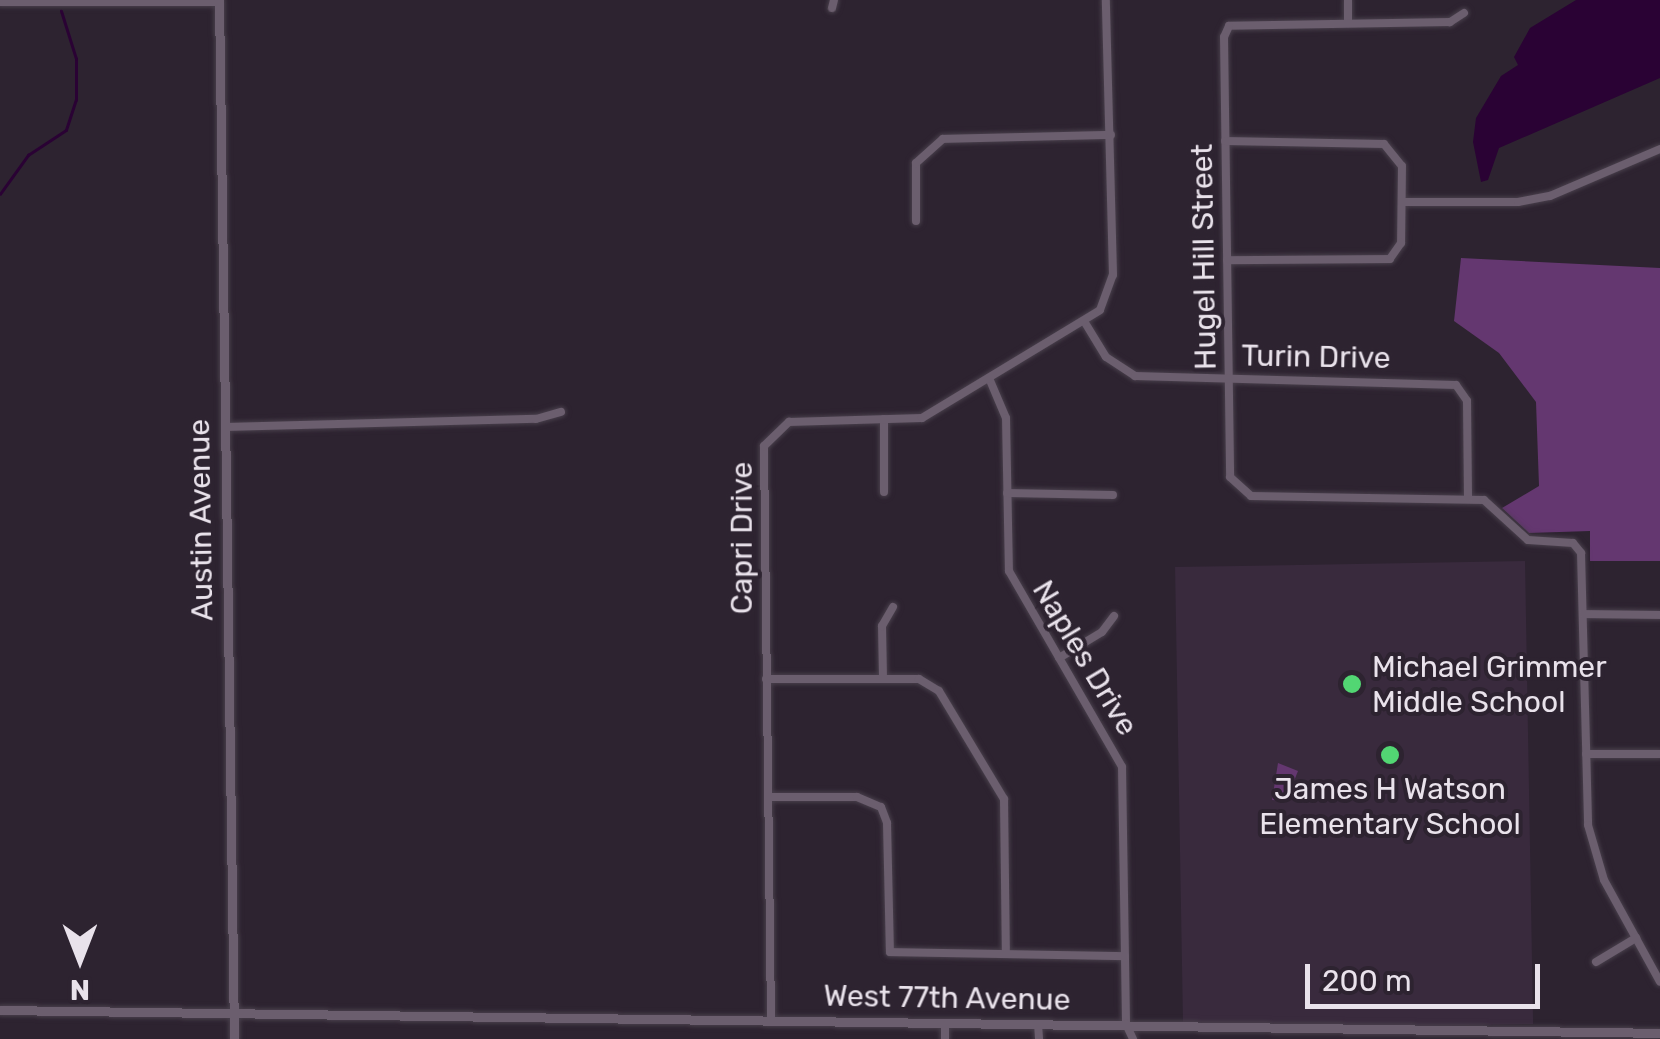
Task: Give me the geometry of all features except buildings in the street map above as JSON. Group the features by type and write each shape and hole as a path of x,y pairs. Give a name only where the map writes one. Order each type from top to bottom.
{"street":[{"name":"Capri Drive","path":"772,1021 764,446 789,422 922,418 1084,322 1106,302 1113,275 1106,0"},
{"path":"1348,0 1348,24 1450,22 1464,13"},
{"path":"0,2 219,1"},
{"name":"Austin Avenue","path":"219,1 234,1039"},
{"name":"Hugel Hill Street","path":"1348,24 1229,26 1225,142 1228,378 1235,487 1251,496 1468,498"},
{"path":"916,220 916,163 932,144 956,138 1111,136"},
{"path":"1225,142 1384,144 1402,166 1401,243 1390,259 1227,260"},
{"path":"1402,202 1518,202 1550,196 1659,151"},
{"name":"Turin Drive","path":"1084,322 1106,357 1135,376 1456,384 1467,402 1468,498"},
{"name":"Naples Drive","path":"990,378 1006,418 1009,571 1122,767 1126,1024"},
{"path":"225,427 536,419 561,412"},
{"path":"884,420 884,492"},
{"path":"1007,493 1113,495"},
{"path":"1468,498 1494,504 1528,540 1574,543 1582,553 1591,842 1660,982"},
{"path":"883,678 882,626 893,607"},
{"path":"1584,614 1660,615"},
{"path":"1059,658 1102,632 1114,616"},
{"path":"766,680 918,678 940,691 1000,788 1006,954"},
{"path":"1586,754 1660,754"},
{"path":"768,797 857,797 880,807 890,952 1125,956"},
{"path":"1596,962 1636,938"},
{"name":"West 77th Avenue","path":"0,1010 218,1012 234,1017 1126,1024 1591,1036 1660,1032"},
{"path":"945,1023 945,1039"},
{"path":"1038,1024 1039,1039"},
{"path":"1126,1024 1133,1039"}],"shaded area":[{"path":"1576,0 1660,0 1660,78 1499,148 1488,180 1481,182 1473,142 1476,118 1501,76 1518,65 1514,57 1530,28"},
{"path":"1461,258 1660,268 1660,561 1590,561 1590,531 1529,533 1502,508 1539,486 1536,402 1499,353 1454,321"},
{"name":"Michael Grimmer Middle School","path":"1525,561 1533,1024 1183,1030 1175,567"},
{"path":"1278,763 1298,771 1286,801 1272,800"}],"waterway":[{"path":"0,194 28,155 66,130 76,100 76,59 61,11"}],"place":[{"name":"Michael Grimmer Middle School","path":"1352,684"},
{"name":"James H Watson Elementary School","path":"1390,755"}]}
